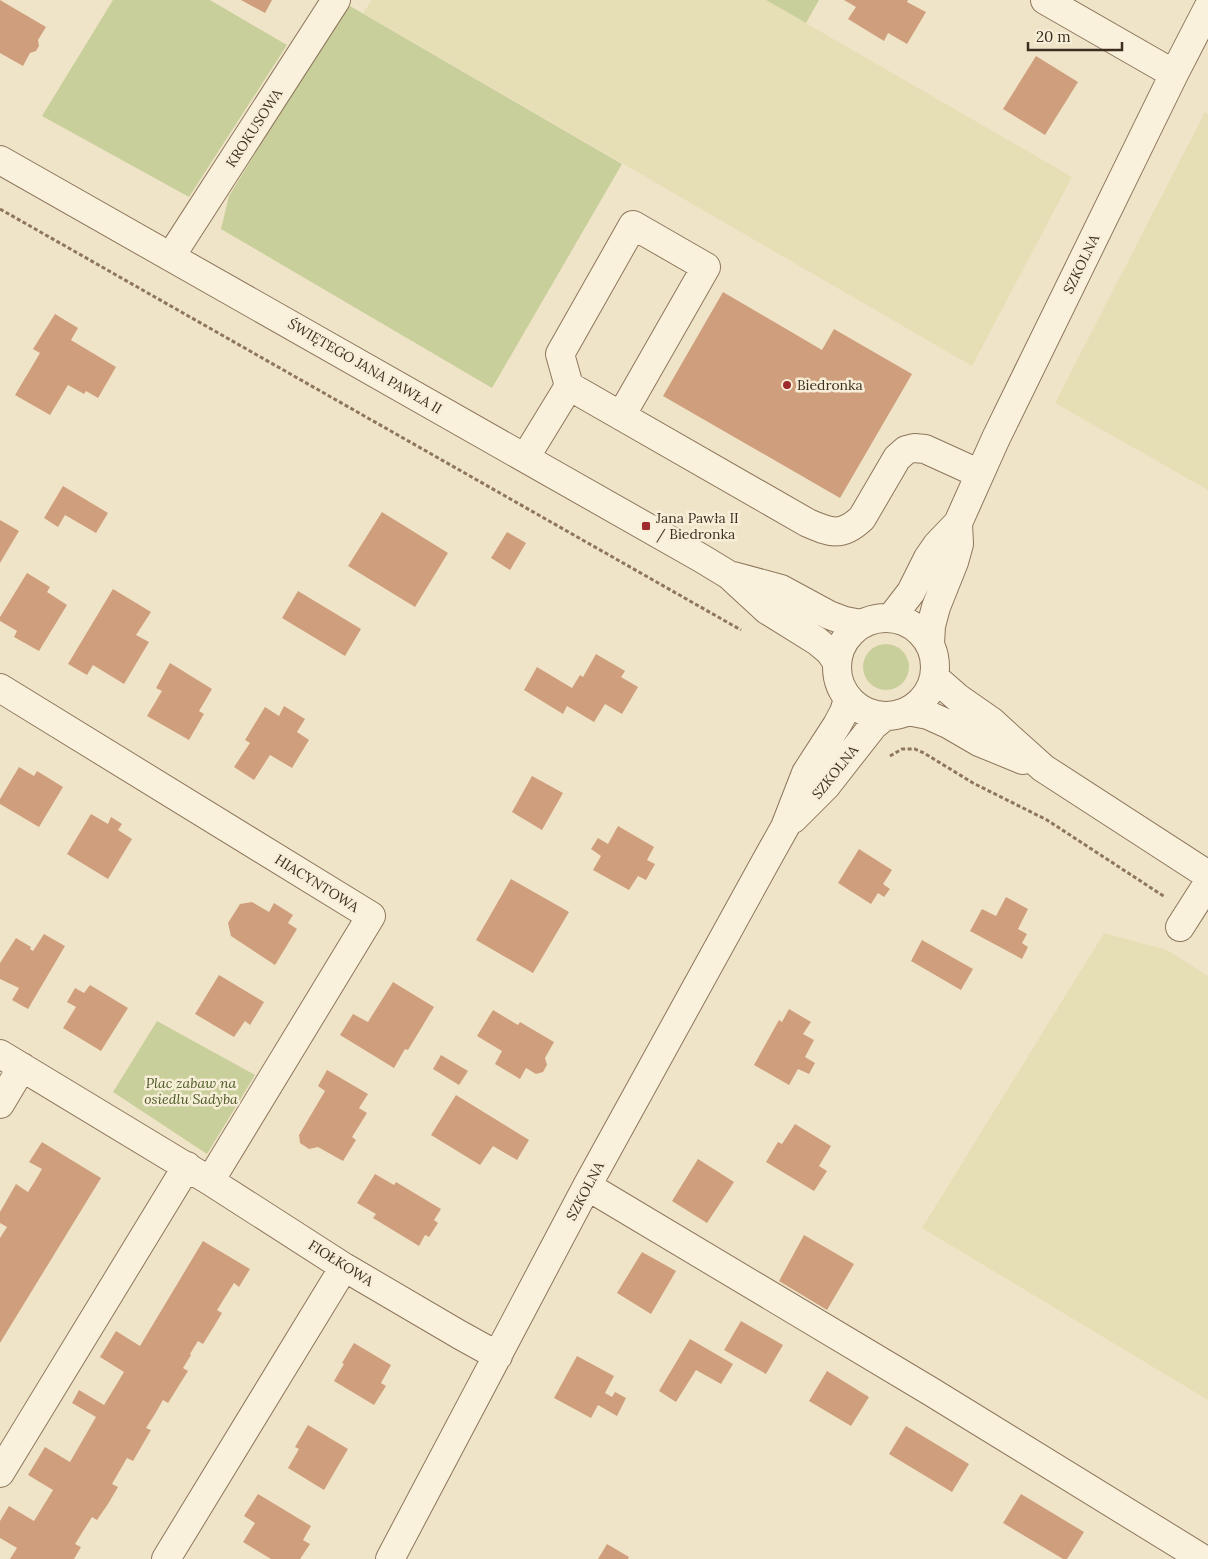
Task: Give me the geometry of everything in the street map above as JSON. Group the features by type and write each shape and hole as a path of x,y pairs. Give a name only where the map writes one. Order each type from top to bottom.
{"street":[{"name":"KROKUSOWA","path":"172,256 336,0"},
{"path":"1045,0 1174,74"},
{"name":"SZKOLNA","path":"891,618 911,592 928,558 937,545 958,523 996,438 1208,8"},
{"name":"ŚWIĘTEGO JANA PAWŁA II","path":"0,160 172,256 729,575 767,610 817,641 830,652 837,662"},
{"path":"621,416 706,267 633,225 560,354 569,386 621,416 808,523 826,531 844,531 854,526 862,518 897,458 906,450 914,448 925,449 980,474"},
{"path":"525,458 569,386"},
{"name":"SZKOLNA","path":"930,644 931,626 936,607 954,562 958,544 958,523"},
{"name":"ŚWIĘTEGO JANA PAWŁA II","path":"729,575 781,589 829,615 861,624"},
{"path":"896,714 920,703 929,691 934,677 935,660 930,644 920,631 907,622 891,618 876,619 861,624 849,634 841,647 837,662 837,675 841,688 848,699 858,708 871,714 928,715 979,742 1043,768"},
{"path":"934,677 958,698 991,721 1043,768 1208,874"},
{"name":"HIACYNTOWA","path":"0,688 371,916 210,1181"},
{"name":"SZKOLNA","path":"390,1559 587,1186 761,869 786,827 806,773 837,725 848,699"},
{"name":"SZKOLNA","path":"786,827 826,786 873,726 896,714"},
{"path":"1185,920 1208,884"},
{"path":"0,1104 11,1060"},
{"name":"FIOŁKOWA","path":"11,1060 187,1166 344,1266 498,1356"},
{"path":"0,1473 187,1166"},
{"path":"587,1186 922,1386 1203,1559"},
{"path":"166,1559 344,1266"}],"path":[{"path":"0,209 748,634"},
{"path":"850,754 874,765 882,763 892,754 902,749 915,749 924,753 980,787 1047,820 1185,920"}],"shaded area":[{"path":"372,0 766,0 1072,177 972,366 363,13"},
{"path":"1205,112 1208,114 1208,490 1055,403"},
{"path":"1104,933 1167,950 1208,976 1208,1400 922,1228"}],"green space":[{"path":"113,0 210,0 287,45 189,197 42,116"},
{"path":"766,0 819,0 806,23"},
{"path":"350,6 622,164 492,388 221,229 229,196 291,95"},
{"path":"881,644 891,644 905,654 909,667 905,680 899,686 891,690 881,690 867,680 863,672 863,662 873,648"},
{"name":"Plac zabaw na osiedlu Sadyba","path":"157,1021 255,1075 207,1154 113,1092"}],"building":[{"path":"0,0 46,27 38,40 39,46 36,51 30,53 23,66 0,53"},
{"path":"241,0 272,0 265,13"},
{"path":"844,0 908,0 907,2 926,12 907,44 888,33 884,41 848,19 856,7"},
{"path":"1036,56 1078,82 1045,135 1003,109"},
{"name":"Biedronka","path":"723,292 822,350 834,329 912,374 840,498 663,396"},
{"path":"55,314 78,328 71,340 116,367 98,398 86,391 84,394 68,385 50,415 15,395 40,353 33,349"},
{"path":"63,486 108,513 96,533 65,515 58,527 44,518"},
{"path":"382,512 448,553 415,607 348,566"},
{"path":"0,520 19,531 0,563"},
{"path":"507,532 526,543 510,570 491,558"},
{"path":"27,573 50,587 47,592 67,605 39,651 14,637 17,631 0,621 0,617"},
{"path":"113,589 151,612 136,635 149,642 124,684 93,665 87,675 68,664"},
{"path":"298,591 361,629 345,656 282,618"},
{"path":"596,654 625,671 621,677 638,687 622,714 605,704 594,722 567,706 563,714 524,690 537,667 572,688 580,675 583,677"},
{"path":"170,663 212,689 199,711 204,714 189,740 147,716 162,691 156,688"},
{"path":"284,706 305,719 297,732 309,740 292,768 270,755 254,780 234,767 250,743 245,740 265,707 279,716"},
{"path":"19,767 34,776 37,771 63,787 39,827 0,804 0,799"},
{"path":"532,776 563,793 542,830 512,812"},
{"path":"91,814 108,824 111,817 122,824 118,830 132,839 108,879 67,854"},
{"path":"618,826 654,847 647,860 655,864 646,880 638,876 629,890 593,870 601,856 591,849 598,838 608,844"},
{"path":"859,849 892,870 883,884 890,889 884,897 878,893 871,904 838,883"},
{"path":"511,879 569,912 533,973 476,940"},
{"path":"1006,897 1028,909 1018,929 1027,934 1022,943 1028,947 1022,959 970,931 982,909 996,916"},
{"path":"252,902 269,912 274,903 293,915 288,923 297,929 275,965 231,936 228,923 240,904"},
{"path":"44,934 65,946 28,1009 12,1000 19,988 0,979 0,963 16,938 31,947 30,949 33,951"},
{"path":"922,940 973,969 961,990 911,961"},
{"path":"219,975 264,1002 250,1025 245,1021 234,1037 195,1014"},
{"path":"393,982 434,1007 408,1050 405,1049 394,1068 340,1035 353,1014 368,1022"},
{"path":"90,985 128,1008 101,1051 63,1028 76,1007 67,1002 75,988 84,993"},
{"path":"789,1009 811,1022 803,1034 814,1040 805,1057 815,1063 809,1074 798,1069 789,1085 754,1065 779,1020 782,1022"},
{"path":"493,1010 518,1025 520,1022 554,1042 545,1058 547,1065 543,1072 536,1074 526,1068 520,1079 495,1064 502,1051 477,1036"},
{"path":"441,1055 468,1071 459,1085 433,1069"},
{"path":"327,1070 368,1094 359,1108 367,1113 352,1137 356,1140 343,1161 318,1147 309,1149 300,1143 299,1135 325,1091 318,1086"},
{"path":"456,1095 529,1140 517,1160 493,1146 480,1165 431,1135"},
{"path":"795,1124 831,1146 819,1166 827,1171 814,1191 766,1162 778,1142 782,1144"},
{"path":"42,1142 101,1178 0,1343 0,1238 7,1227 0,1223 0,1212 16,1184 28,1192 35,1181 42,1169 29,1162"},
{"path":"698,1159 734,1182 707,1223 672,1201"},
{"path":"375,1174 394,1185 396,1182 441,1209 434,1220 438,1223 429,1237 425,1235 419,1246 373,1218 376,1214 357,1203"},
{"path":"804,1235 854,1264 827,1310 779,1281"},
{"path":"203,1241 250,1269 239,1287 234,1283 217,1310 222,1313 213,1328 203,1344 198,1341 190,1354 183,1368 188,1371 168,1403 163,1400 146,1428 151,1430 133,1461 127,1458 112,1484 118,1487 108,1504 97,1520 92,1517 75,1544 81,1547 74,1559 10,1559 17,1548 0,1538 0,1521 9,1506 34,1521 53,1490 28,1475 45,1447 70,1462 96,1417 72,1403 79,1390 104,1405 124,1372 100,1357 116,1331 140,1346"},
{"path":"642,1252 676,1271 651,1314 617,1293"},
{"path":"741,1321 783,1345 766,1374 724,1350"},
{"path":"690,1339 733,1364 721,1384 696,1370 676,1402 659,1391"},
{"path":"354,1343 391,1365 381,1383 386,1386 374,1405 334,1381"},
{"path":"577,1356 614,1376 605,1393 612,1397 615,1392 626,1398 617,1416 598,1405 591,1418 554,1398"},
{"path":"827,1371 869,1397 851,1426 809,1401"},
{"path":"308,1425 348,1449 324,1490 288,1468 299,1449 295,1447"},
{"path":"906,1426 969,1464 952,1492 889,1454"},
{"path":"258,1494 311,1526 303,1540 310,1544 300,1559 271,1559 243,1542 255,1523 244,1516"},
{"path":"1021,1494 1084,1532 1067,1559 1063,1559 1003,1523"},
{"path":"607,1544 629,1557 628,1559 598,1559"}],"place":[{"name":"Biedronka","path":"787,385"},
{"name":"Jana Pawła II / Biedronka","path":"646,526"}]}
